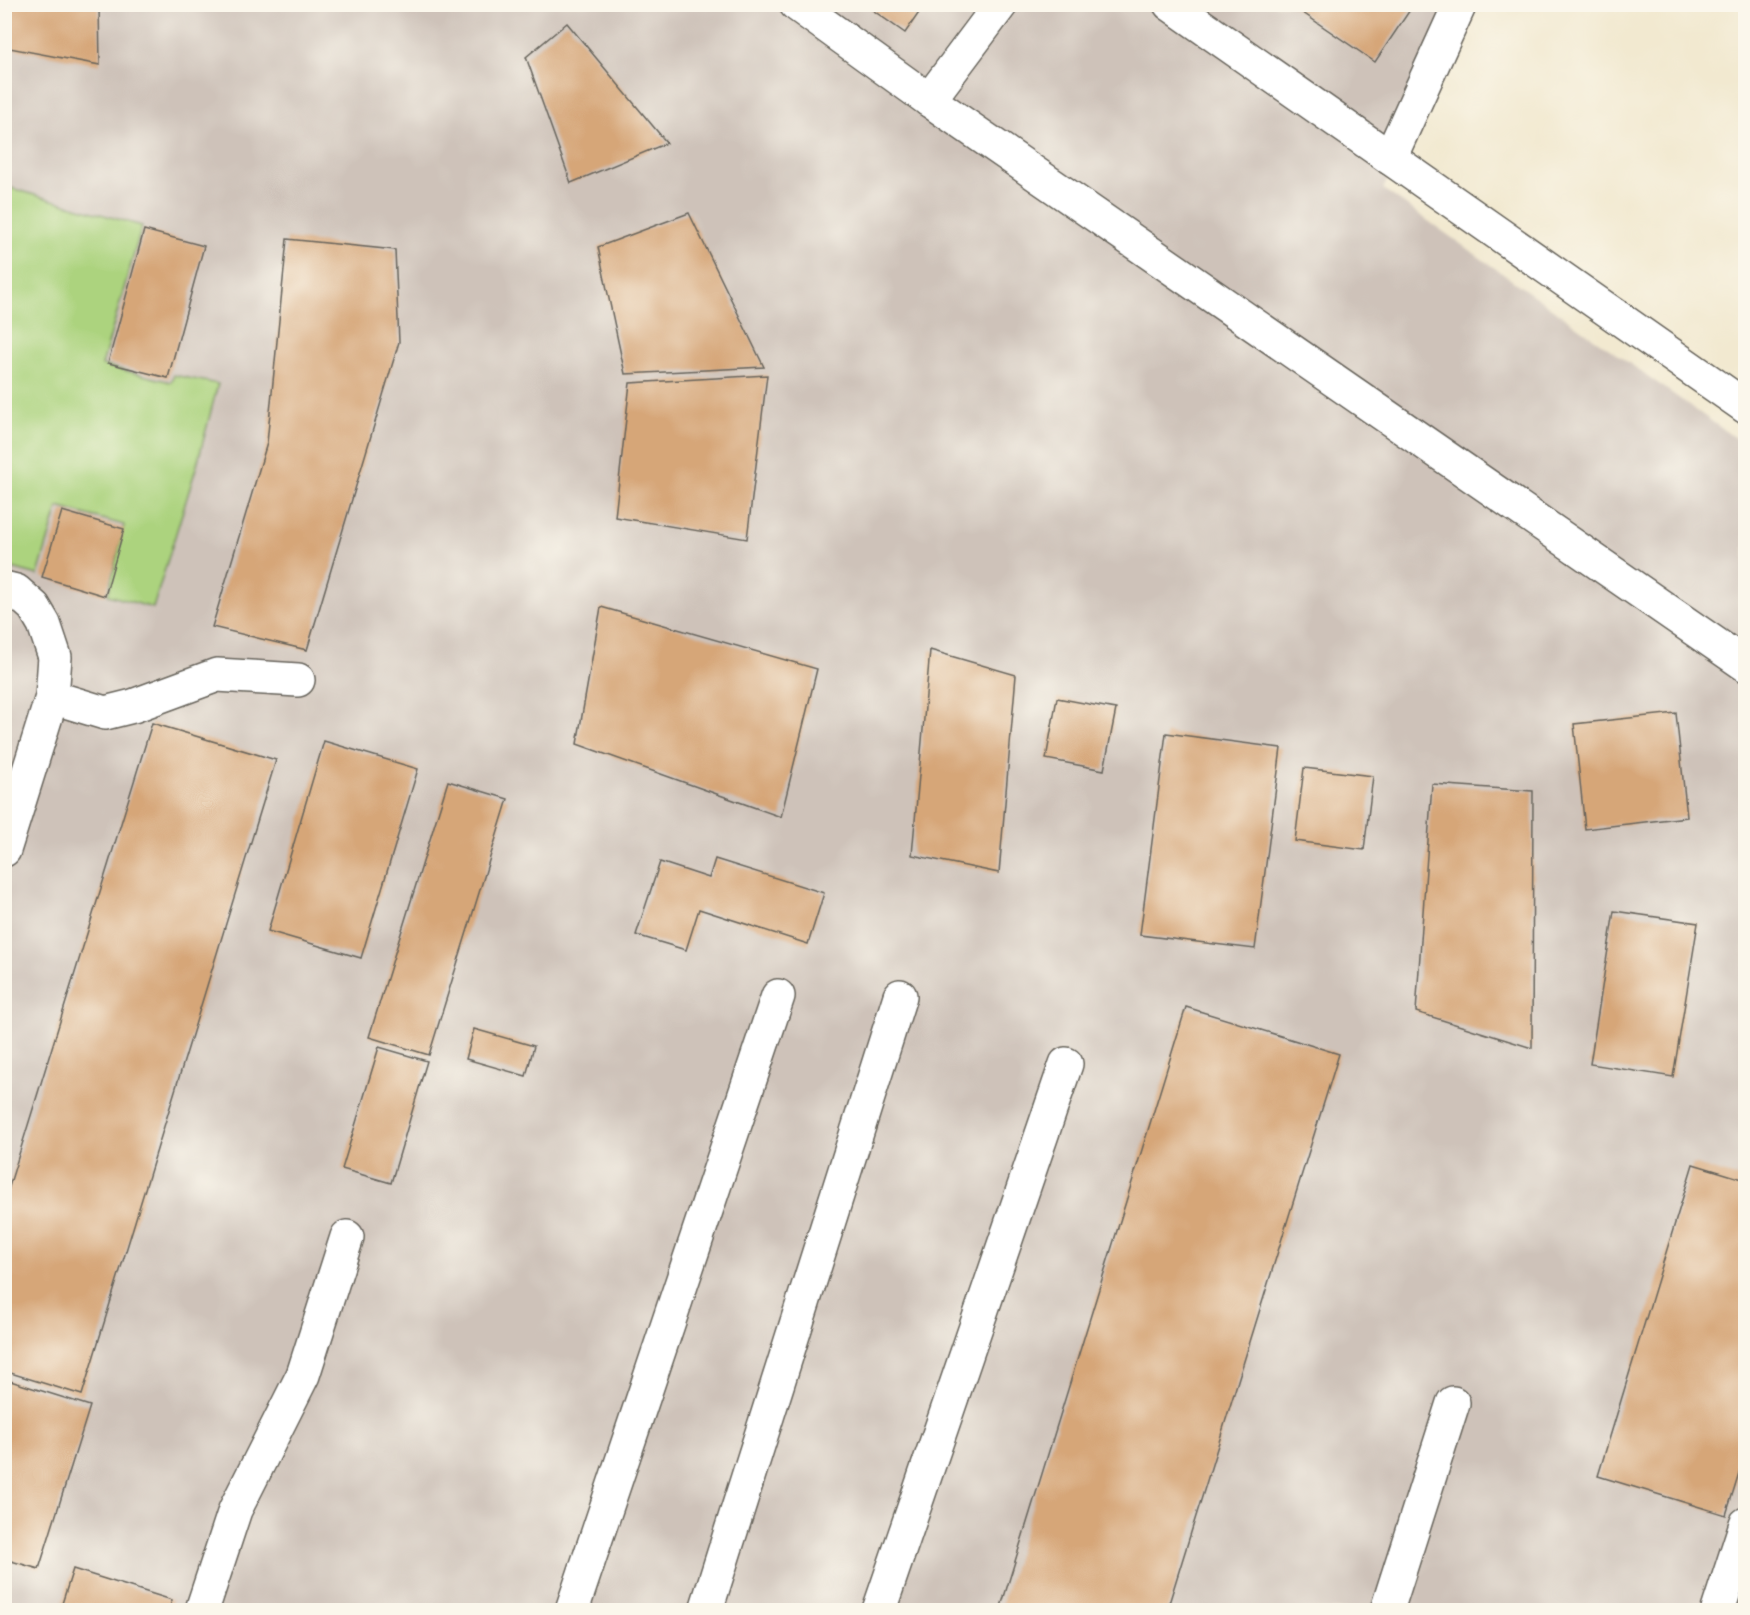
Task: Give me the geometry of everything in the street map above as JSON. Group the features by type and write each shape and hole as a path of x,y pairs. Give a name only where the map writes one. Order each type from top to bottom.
{"street":[{"path":"796,4 929,100 1746,665"},
{"path":"929,100 1001,4"},
{"path":"1170,4 1746,407"},
{"path":"1390,158 1460,4"},
{"path":"4,588 16,591 34,607 44,624 55,657 52,697 4,850"},
{"path":"52,697 105,713 133,706 217,675 298,680"},
{"path":"572,1611 778,996"},
{"path":"706,1611 900,996"},
{"path":"879,1611 1066,1064"},
{"path":"202,1611 235,1510 303,1375 347,1237"},
{"path":"1387,1611 1453,1403"},
{"path":"1718,1611 1746,1524"}],"shaded area":[{"path":"5,5 1472,5 1383,189 1745,445 1745,1610 5,1610"}],"green space":[{"path":"4,186 142,226 102,365 171,382 174,375 218,384 197,465 153,608 108,595 124,525 58,507 38,575 5,566"}],"building":[{"path":"4,4 99,4 100,65 4,47"},
{"path":"864,4 925,4 905,33"},
{"path":"1290,4 1414,4 1375,62"},
{"path":"567,23 667,143 571,183 526,57"},
{"path":"689,213 764,367 625,374 598,247"},
{"path":"144,230 204,246 168,378 108,363"},
{"path":"287,239 395,250 399,342 307,650 212,627 267,443"},
{"path":"767,375 747,539 615,517 630,383"},
{"path":"62,511 124,529 105,596 42,577"},
{"path":"601,607 817,669 781,817 577,744"},
{"path":"930,650 1016,675 999,873 912,855"},
{"path":"1057,698 1116,709 1104,770 1046,759"},
{"path":"1676,713 1687,817 1585,829 1574,724"},
{"path":"152,723 276,760 82,1395 4,1371 4,1203"},
{"path":"1166,733 1281,748 1255,949 1140,935"},
{"path":"324,741 418,769 361,958 268,931"},
{"path":"1304,768 1373,776 1364,850 1295,841"},
{"path":"448,781 508,799 429,1055 369,1037"},
{"path":"1432,784 1533,791 1532,1048 1416,1012"},
{"path":"715,859 824,893 808,944 699,909 686,950 636,935 660,862 709,878"},
{"path":"1614,911 1698,923 1673,1077 1590,1064"},
{"path":"1186,1007 1339,1054 1167,1610 1000,1610"},
{"path":"474,1029 534,1046 526,1076 466,1059"},
{"path":"379,1047 427,1061 391,1183 342,1169"},
{"path":"1693,1164 1746,1180 1746,1450 1726,1515 1598,1476"},
{"path":"4,1379 90,1406 39,1569 4,1559"},
{"path":"73,1569 172,1600 169,1610 60,1610"}]}
